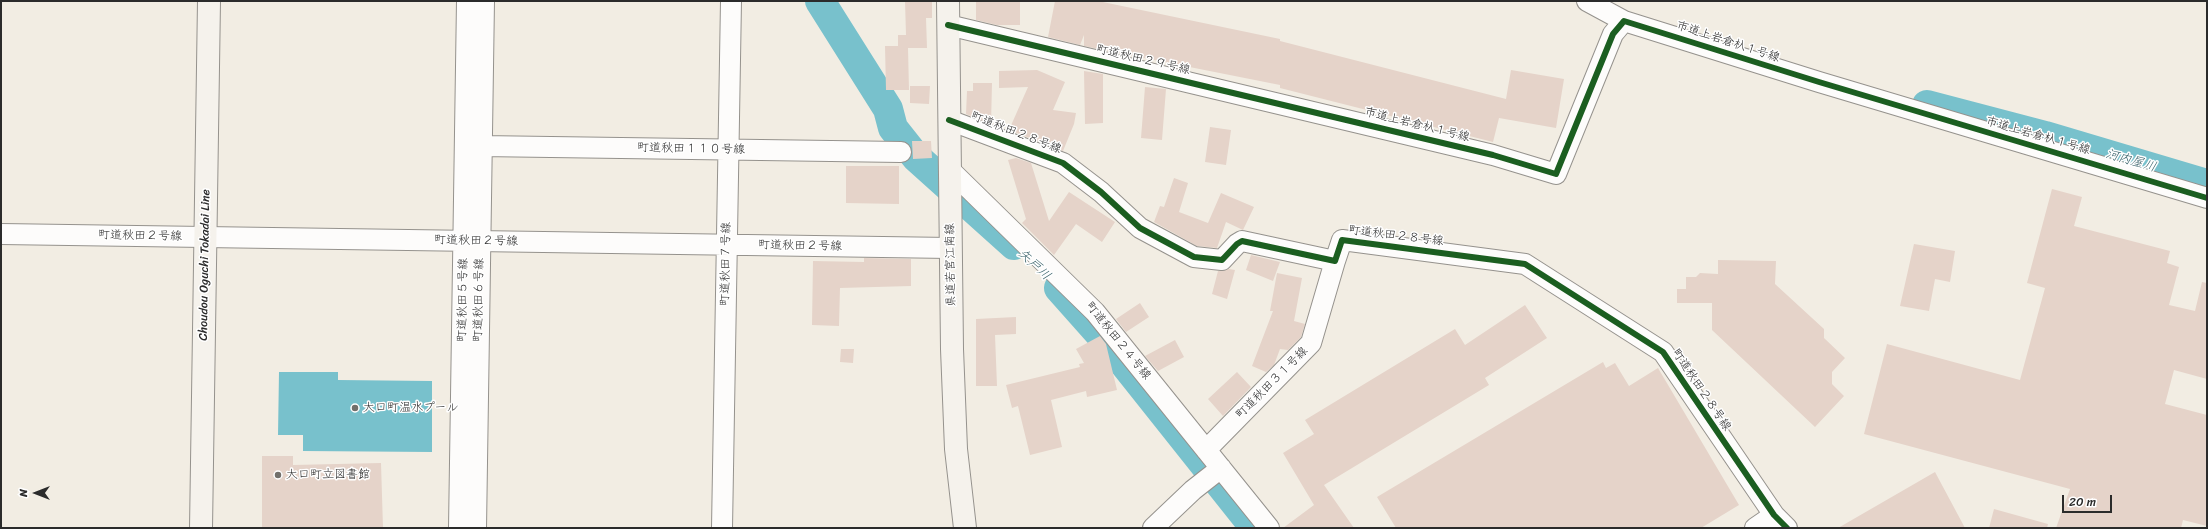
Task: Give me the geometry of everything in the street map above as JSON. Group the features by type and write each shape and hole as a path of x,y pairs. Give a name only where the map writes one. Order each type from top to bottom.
{"main road":[{"name":"Choudou Oguchi Tokadai Line","path":"201,528 209,1"},
{"name":"県道若宮江南線","path":"948,1 950,247 956,449 966,528"}],"street":[{"name":"町道秋田５号線","path":"458,528 472,241 467,1"},
{"name":"町道秋田６号線","path":"476,528 472,241 481,146 484,1"},
{"name":"町道秋田７号線","path":"722,528 731,1"},
{"path":"1587,1 1617,18"},
{"name":"市道上岩倉杁１号線","path":"1332,116 1493,155 1556,174 1613,34 1617,18 1819,82 2207,198"},
{"name":"町道秋田２９号線","path":"948,25 1332,116"},
{"name":"町道秋田２８号線","path":"949,120 1063,163 1102,192 1140,228 1194,257 1222,260 1237,244 1242,241 1335,261 1342,240 1525,264 1663,352 1780,522"},
{"name":"町道秋田１１０号線","path":"481,146 901,152"},
{"name":"町道秋田２４号線","path":"950,170 1083,298 1269,528"},
{"name":"町道秋田２号線","path":"1,234 950,247"},
{"name":"町道秋田３１号線","path":"1206,450 1311,343 1335,261"},
{"path":"1153,528 1193,490 1221,468"},
{"path":"1755,528 1780,522"}],"water":[{"name":"大口町温水プール","path":"279,372 338,372 338,380 432,381 432,452 303,451 303,435 278,435"}],"building":[{"path":"905,1 932,1 932,18 926,18 927,48 908,48 909,90 886,90 885,46 898,46 898,35 906,35"},
{"path":"976,1 1020,1 1020,25 997,25 976,20"},
{"path":"1055,1 1098,1 1280,39 1280,41 1506,99 1511,70 1564,79 1556,128 1499,118 1493,142 1280,88 1280,85 1084,46 1084,35 1080,45 1048,37"},
{"path":"1037,70 1065,82 1053,110 1076,113 1074,124 1063,151 1009,130 1028,87 999,88 999,71"},
{"path":"1084,71 1103,74 1103,123 1085,124"},
{"path":"973,83 992,83 991,124 966,114 967,91 973,91"},
{"path":"910,86 930,86 929,104 910,103"},
{"path":"1145,87 1166,89 1162,140 1141,138"},
{"path":"1210,127 1231,130 1226,165 1205,162"},
{"path":"912,141 931,141 932,158 913,159"},
{"path":"1016,158 1031,163 1049,221 1069,192 1115,222 1102,242 1076,224 1054,255 1022,223 1026,219 1008,160"},
{"path":"846,166 899,166 899,204 846,203"},
{"path":"1174,178 1188,183 1179,212 1208,223 1221,193 1254,207 1243,230 1226,222 1217,248 1197,246 1154,222 1160,206 1164,207"},
{"path":"2052,189 2082,197 2074,226 2170,251 2167,263 2179,267 2169,305 2195,311 2202,282 2207,283 2207,379 2174,370 2165,404 2207,415 2207,526 2183,520 2181,528 2056,528 2070,489 1864,434 1887,344 2020,380 2045,288 2027,283"},
{"path":"1914,244 1955,251 1950,282 1935,279 1929,311 1900,306"},
{"path":"1251,255 1280,262 1273,281 1246,270"},
{"path":"864,258 911,259 911,286 840,288 839,326 812,325 813,261 864,262"},
{"path":"1718,260 1776,261 1775,284 1824,329 1824,338 1845,358 1832,372 1832,384 1844,396 1815,427 1712,330 1712,303 1677,303 1677,289 1686,289 1686,277 1696,277 1700,273 1718,274"},
{"path":"1229,269 1235,270 1227,299 1212,294 1218,271"},
{"path":"1277,273 1302,278 1294,321 1305,324 1301,337 1288,350 1280,349 1274,365 1266,372 1252,366 1273,311 1270,311"},
{"path":"1140,303 1149,317 1126,332 1116,319"},
{"path":"1525,305 1547,338 1485,378 1489,385 1324,485 1354,528 1283,528 1314,505 1283,453 1314,434 1305,420 1455,329 1465,345"},
{"path":"1016,317 1016,334 995,335 997,386 976,386 976,319"},
{"path":"1100,336 1106,344 1117,390 1087,397 1086,391 1051,400 1062,447 1030,455 1018,406 1012,408 1006,385 1080,367 1079,364 1084,363 1076,349"},
{"path":"1175,340 1184,357 1158,371 1145,356"},
{"path":"841,349 854,349 853,363 840,362"},
{"path":"1603,362 1606,368 1615,363 1629,386 1658,368 1739,505 1701,528 1396,528 1377,497"},
{"path":"1237,372 1251,387 1223,416 1208,399"},
{"path":"262,456 293,456 293,465 381,463 383,528 262,528"},
{"path":"1935,472 1965,528 1838,528"},
{"path":"1994,509 2048,524 2047,528 1989,528"}],"waterway":[{"name":"矢戸川","path":"820,1 888,109 893,128 916,157 1014,245"},
{"name":"河内屋川","path":"1927,105 2045,136 2207,184"},
{"name":"矢戸川","path":"1059,288 1107,342 1255,528"}],"cycle path":[{"path":"948,25 1493,155 1556,174 1613,34 1624,21 1819,82 2207,198"},
{"path":"949,120 1063,163 1101,192 1140,228 1194,257 1222,260 1237,244 1242,241 1335,261 1342,240 1525,264 1663,352 1774,515 1787,528"}],"place":[{"name":"大口町温水プール","path":"355,408"},
{"name":"大口町立図書館","path":"278,475"}]}
